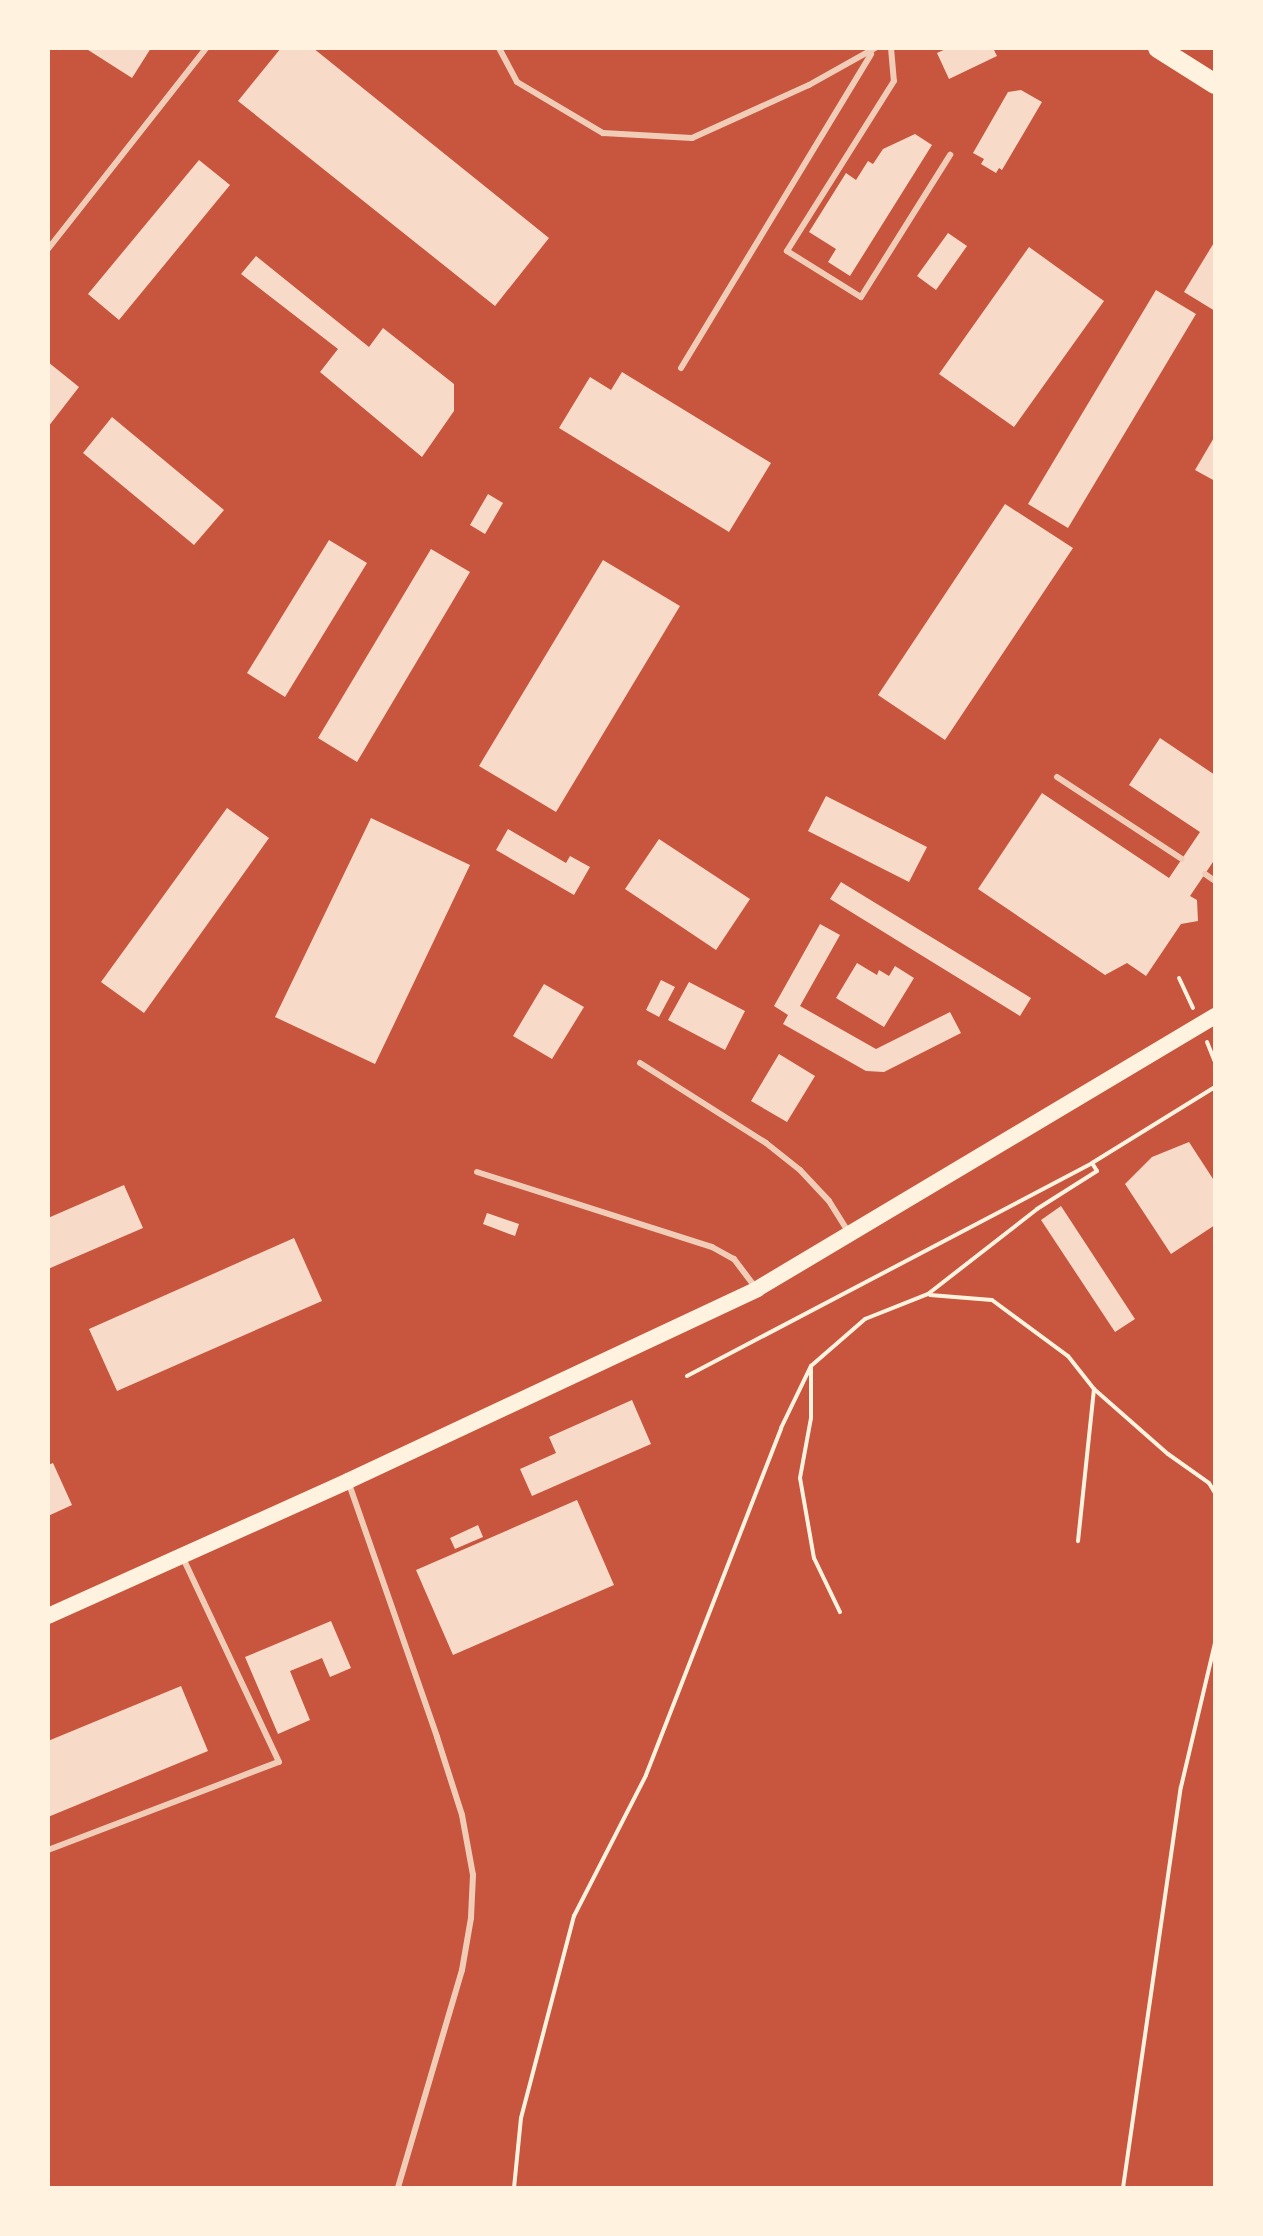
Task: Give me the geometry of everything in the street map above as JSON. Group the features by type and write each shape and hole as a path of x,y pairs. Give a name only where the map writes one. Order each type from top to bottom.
{"main road":[{"path":"1158,48 1215,84"},
{"path":"48,1616 348,1481 757,1289 1215,1016"}],"lane":[{"path":"48,249 206,48"},
{"path":"499,48 517,82 603,133 692,138 874,50"},
{"path":"891,48 894,81 787,251 861,297 950,155"},
{"path":"681,368 874,50"},
{"path":"1057,777 1182,859"},
{"path":"1205,874 1215,881"},
{"path":"640,1063 766,1143 800,1170 829,1201 849,1234"},
{"path":"477,1172 712,1247 734,1259 757,1289"},
{"path":"348,1481 462,1815 473,1875 471,1918 462,1970 398,2188"},
{"path":"48,1850 279,1762 182,1555"}],"path":[{"path":"687,1376 1092,1163 1215,1087"},
{"path":"514,2188 521,2118 574,1916 646,1775 781,1428 811,1366 865,1319 928,1294 1037,1209 1097,1171 1092,1163"},
{"path":"928,1294 992,1300 1068,1356 1094,1389 1168,1454 1209,1483 1215,1493"},
{"path":"811,1366 811,1418 800,1478 814,1558 840,1612"},
{"path":"1078,1541 1094,1389"},
{"path":"1123,2188 1181,1787 1215,1643"}],"building":[{"path":"85,48 151,48 132,78"},
{"path":"281,48 313,48 549,238 495,306 238,101"},
{"path":"948,48 993,48 997,56 949,79 937,53"},
{"path":"1021,90 1042,102 1002,170 999,168 996,173 981,164 984,159 973,153 1008,92"},
{"path":"915,134 932,145 850,276 828,262 836,249 809,232 846,173 856,180 868,161 873,164 883,149"},
{"path":"199,160 230,185 119,320 88,294"},
{"path":"948,233 967,246 936,290 917,276"},
{"path":"1215,241 1215,311 1184,292"},
{"path":"1029,247 1104,301 1014,427 939,374"},
{"path":"256,256 369,347 383,328 454,384 454,411 422,457 320,372 338,349 241,274"},
{"path":"1156,290 1196,314 1068,528 1028,504"},
{"path":"48,362 79,387 48,427"},
{"path":"622,372 771,463 729,532 559,428 590,377 611,390"},
{"path":"112,417 224,510 194,545 83,453"},
{"path":"1215,436 1215,481 1195,470"},
{"path":"488,494 503,503 485,534 470,525"},
{"path":"1005,504 1073,548 945,740 878,695"},
{"path":"329,540 367,563 285,697 247,673"},
{"path":"431,549 470,572 357,762 318,738"},
{"path":"603,560 680,606 556,812 479,766"},
{"path":"1160,738 1215,775 1215,859 1190,896 1197,900 1198,921 1181,924 1146,976 1127,963 1105,975 978,889 1042,793 1169,878 1200,832 1129,785"},
{"path":"826,796 927,847 909,882 808,831"},
{"path":"227,808 269,838 144,1013 101,982"},
{"path":"371,818 470,865 375,1064 275,1017"},
{"path":"508,829 566,863 570,856 590,867 574,895 496,850"},
{"path":"659,839 750,899 716,950 625,889"},
{"path":"841,882 1031,998 1020,1016 830,899"},
{"path":"820,924 840,935 800,1006 876,1049 950,1012 961,1033 884,1072 866,1071 783,1024 788,1015 774,1006"},
{"path":"857,963 877,975 879,970 889,976 895,966 914,978 884,1027 836,998"},
{"path":"661,980 675,987 659,1017 646,1010"},
{"path":"689,982 745,1011 725,1050 668,1020"},
{"path":"544,984 584,1007 552,1059 513,1036"},
{"path":"779,1054 815,1076 787,1122 751,1101"},
{"path":"1189,1142 1215,1182 1215,1225 1171,1254 1125,1184 1152,1157"},
{"path":"124,1185 143,1228 48,1269 48,1218"},
{"path":"1061,1206 1135,1319 1115,1332 1041,1220"},
{"path":"487,1213 519,1224 515,1236 483,1224"},
{"path":"294,1238 322,1301 117,1391 89,1329"},
{"path":"632,1400 651,1444 532,1496 520,1469 556,1453 549,1437"},
{"path":"53,1463 72,1505 48,1516 48,1465"},
{"path":"577,1500 614,1585 453,1655 416,1570"},
{"path":"478,1525 483,1537 455,1549 450,1538"},
{"path":"331,1621 351,1668 330,1677 322,1658 290,1671 310,1720 278,1734 245,1657"},
{"path":"181,1686 208,1751 48,1817 48,1741"}]}
